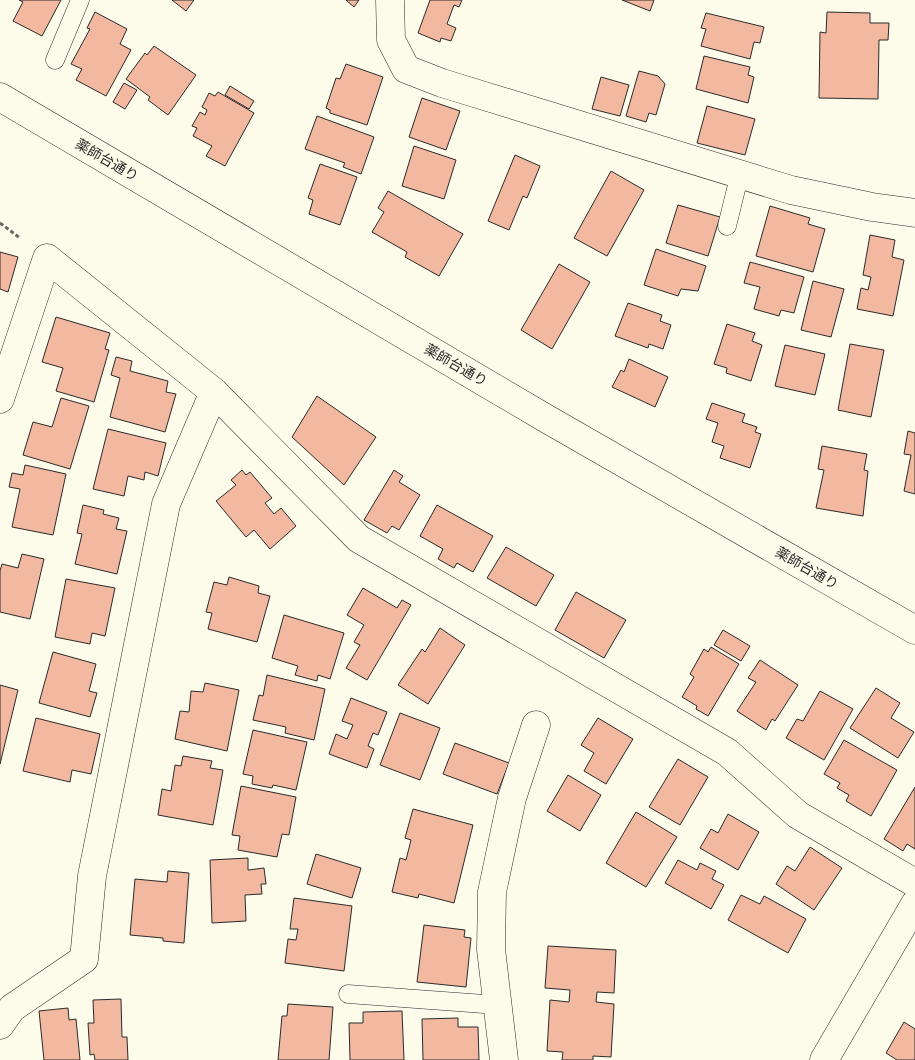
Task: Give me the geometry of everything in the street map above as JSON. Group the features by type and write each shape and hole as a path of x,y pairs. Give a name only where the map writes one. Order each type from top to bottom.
{"street":[{"path":"390,0 391,40 406,68 442,83 791,190 872,207 915,213"},
{"name":"薬師台通り","path":"0,97 548,419 915,630"},
{"path":"0,399 47,258 214,392 359,539 727,752 798,815 915,883"},
{"path":"0,1025 12,1008 84,959 92,876 166,504 214,392"},
{"path":"504,1060 490,949 492,892 512,798 536,725"},
{"path":"824,1060 915,904"}],"lane":[{"path":"55,60 80,0"},
{"path":"727,226 740,174"},
{"path":"348,994 498,1005"}],"building":[{"path":"19,0 61,0 42,36 13,21 23,2"},
{"path":"172,0 194,0 186,11"},
{"path":"346,0 359,0 354,7"},
{"path":"430,0 462,0 459,7 454,5 447,24 456,28 451,41 441,38 440,42 418,33"},
{"path":"622,0 654,0 650,11"},
{"path":"95,12 127,29 120,44 131,50 106,96 76,80 82,69 71,64 90,29 87,28"},
{"path":"827,12 870,13 870,23 889,23 888,40 879,40 878,99 819,98 820,32 826,33"},
{"path":"706,13 764,27 760,43 754,42 750,59 701,46 706,29 701,28"},
{"path":"154,46 196,75 168,115 148,100 150,97 126,79 145,53 147,55"},
{"path":"704,56 750,67 748,75 754,77 748,103 696,89"},
{"path":"346,64 383,77 367,125 330,113 330,110 326,108 336,78 340,79"},
{"path":"639,71 658,76 665,84 656,115 649,113 646,122 626,116"},
{"path":"601,77 629,85 620,116 592,109"},
{"path":"124,83 137,90 125,109 113,102"},
{"path":"230,86 254,101 249,109 225,95"},
{"path":"218,92 254,113 225,166 206,156 212,146 193,136 197,128 192,126 200,112 205,115 207,110 202,107 209,93 215,96"},
{"path":"422,98 460,111 446,150 409,137"},
{"path":"707,106 755,119 745,155 697,143"},
{"path":"317,116 374,137 361,174 343,167 345,163 305,149"},
{"path":"414,146 456,160 444,199 402,186"},
{"path":"515,155 540,166 527,198 523,196 509,230 488,221"},
{"path":"320,164 357,177 340,225 309,214 313,200 308,198"},
{"path":"611,171 644,190 607,256 574,238"},
{"path":"388,191 463,234 439,276 405,257 407,252 372,232 384,212 378,208"},
{"path":"678,205 720,217 708,256 666,243"},
{"path":"770,206 810,218 808,224 825,229 813,272 756,256"},
{"path":"870,235 895,240 892,257 904,260 893,316 857,309 861,288 868,290 871,277 863,275"},
{"path":"656,249 706,266 698,291 681,289 678,296 644,285"},
{"path":"0,252 18,257 8,292 0,289"},
{"path":"750,262 804,277 794,313 781,310 779,316 754,309 760,287 744,283"},
{"path":"559,264 590,282 552,349 521,330"},
{"path":"813,281 844,289 831,337 801,330"},
{"path":"628,303 662,315 660,321 671,325 663,349 649,344 648,348 615,336"},
{"path":"56,317 110,333 105,349 109,350 94,402 56,391 63,368 42,362"},
{"path":"727,324 755,333 752,341 762,345 751,381 726,373 727,368 714,364"},
{"path":"850,344 884,350 871,417 838,410"},
{"path":"785,345 825,354 815,395 775,386"},
{"path":"116,357 132,361 130,371 168,381 166,392 176,394 165,432 110,417 120,378 111,375"},
{"path":"629,359 668,377 655,407 612,387 621,370 624,372"},
{"path":"317,396 376,437 344,485 292,437"},
{"path":"61,398 89,406 70,469 23,455 33,422 52,427"},
{"path":"712,403 745,414 742,422 757,427 755,432 761,434 750,468 720,458 724,446 712,442 718,423 706,419"},
{"path":"108,429 166,443 158,476 145,472 144,480 128,476 124,496 93,489"},
{"path":"908,431 915,433 915,494 904,491 911,455 904,454"},
{"path":"822,446 867,454 864,470 868,471 863,516 816,508 824,470 818,469"},
{"path":"25,465 66,474 53,535 12,527 20,489 9,487 12,473 23,475"},
{"path":"242,470 246,475 250,472 272,498 265,503 274,514 281,508 296,526 270,549 254,530 246,537 216,501 236,485 231,480"},
{"path":"394,470 403,476 399,482 420,495 399,530 392,526 387,533 364,520"},
{"path":"83,505 104,510 103,514 119,518 116,529 127,531 117,574 75,564 82,534 77,533"},
{"path":"437,505 493,536 473,572 457,563 454,568 438,559 443,549 420,536"},
{"path":"506,547 554,575 536,606 487,578"},
{"path":"22,554 44,559 30,619 0,612 0,571 2,564 18,568"},
{"path":"229,577 259,586 258,593 270,596 257,642 208,629 212,613 206,612 214,582 227,585"},
{"path":"66,579 115,588 105,636 92,633 90,644 55,637"},
{"path":"363,588 397,608 402,600 411,605 367,680 346,668 360,645 354,642 364,625 347,615"},
{"path":"576,592 626,620 604,658 555,630"},
{"path":"284,615 344,633 330,679 318,675 317,681 295,675 298,666 272,658"},
{"path":"440,628 465,645 428,704 398,685 422,649 425,652"},
{"path":"723,630 750,646 741,661 714,645"},
{"path":"711,647 739,664 708,716 696,709 697,706 682,697 694,677 690,674 704,649 708,652"},
{"path":"53,652 96,664 89,691 97,693 90,717 39,703"},
{"path":"760,660 798,685 775,721 772,719 766,730 737,711 756,682 748,678"},
{"path":"267,675 325,689 314,740 285,733 286,727 253,720 259,695 263,696"},
{"path":"205,683 239,690 227,751 175,739 180,711 189,712 191,691 203,692"},
{"path":"0,685 18,690 0,764"},
{"path":"876,688 900,703 891,718 914,732 898,758 850,728"},
{"path":"820,691 853,709 824,760 786,738 797,719 803,721"},
{"path":"351,698 387,712 378,735 373,733 368,746 374,749 367,768 329,754 336,734 347,739 353,725 342,721"},
{"path":"400,713 440,728 420,780 380,765"},
{"path":"36,718 100,734 91,774 72,770 70,782 23,771"},
{"path":"598,718 633,739 606,784 584,771 594,753 581,745"},
{"path":"253,730 307,742 296,790 273,785 272,788 252,784 253,776 243,774"},
{"path":"844,740 897,770 871,816 846,801 849,795 837,788 840,783 824,774"},
{"path":"455,743 509,763 497,794 443,774"},
{"path":"183,756 212,761 210,768 223,770 213,825 158,815 162,789 171,791 175,765 181,766"},
{"path":"678,759 708,777 680,825 649,807"},
{"path":"568,775 601,795 580,831 547,811"},
{"path":"241,786 296,797 289,835 282,834 277,857 238,850 240,836 232,835"},
{"path":"915,787 915,849 907,844 903,851 884,839"},
{"path":"413,809 473,825 454,903 419,894 418,898 392,892 400,858 406,860 411,840 405,838"},
{"path":"636,812 677,837 646,887 606,863"},
{"path":"728,814 759,832 738,870 700,848 711,829 718,833"},
{"path":"810,847 842,868 814,910 776,884 787,866 795,871"},
{"path":"316,854 361,868 352,898 307,884"},
{"path":"248,858 248,870 264,868 266,884 261,884 262,894 245,895 246,921 212,923 210,860"},
{"path":"678,860 697,870 700,863 716,871 712,879 724,885 711,909 665,883"},
{"path":"168,871 189,873 184,943 163,941 163,938 130,935 135,879 167,882"},
{"path":"741,895 760,904 764,896 806,919 788,953 728,920"},
{"path":"294,898 352,906 344,971 285,963 288,939 296,940 298,929 290,929"},
{"path":"424,925 465,930 464,937 471,938 466,987 417,982"},
{"path":"548,946 616,950 614,993 597,992 596,1002 614,1004 611,1057 593,1056 593,1060 562,1060 563,1052 547,1051 550,1000 569,1002 570,990 545,988"},
{"path":"121,999 122,1037 127,1037 128,1060 95,1060 94,1054 90,1055 88,1023 94,1023 93,1000"},
{"path":"288,1004 333,1007 329,1060 278,1060 282,1016 287,1016"},
{"path":"68,1008 69,1020 76,1019 80,1060 44,1060 39,1011"},
{"path":"402,1011 404,1060 350,1060 349,1023 363,1023 363,1012"},
{"path":"458,1018 458,1027 478,1027 479,1060 423,1060 422,1019"},
{"path":"904,1022 915,1029 915,1060 897,1060 886,1053"}]}
